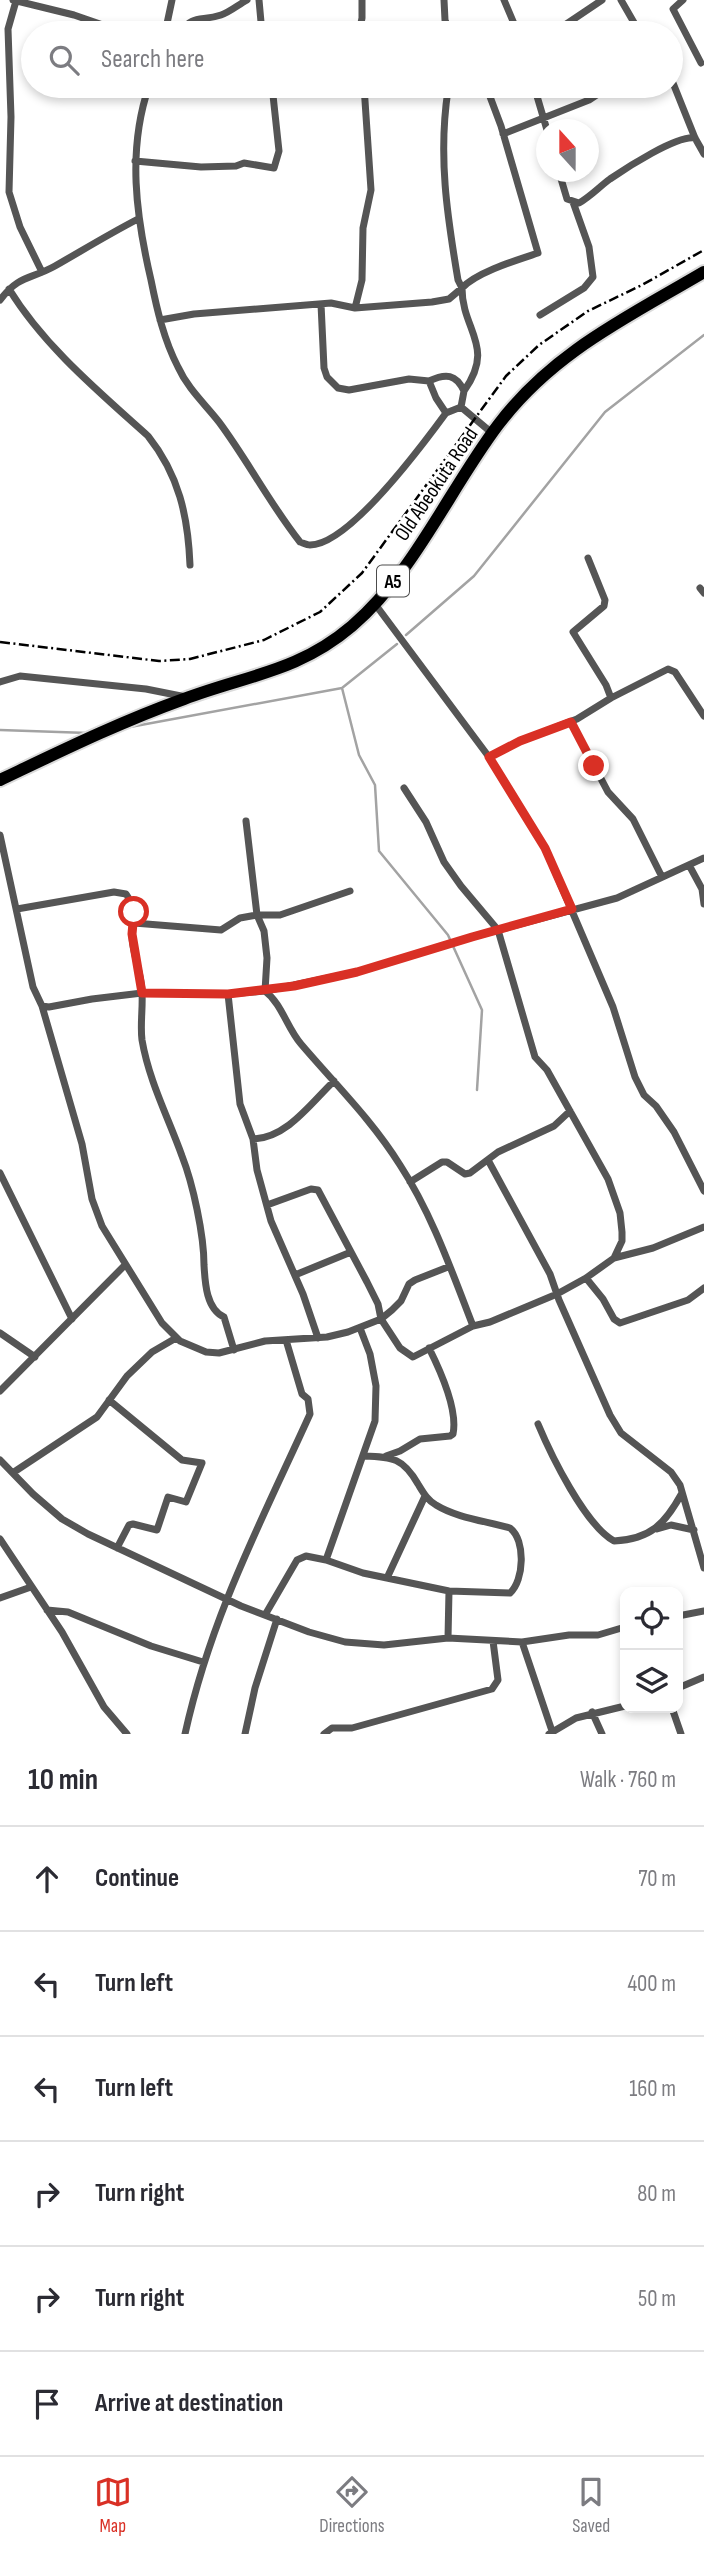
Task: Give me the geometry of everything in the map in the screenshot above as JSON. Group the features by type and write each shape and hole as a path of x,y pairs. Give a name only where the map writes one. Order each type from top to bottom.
{"highway":[{"name":"Old Abeokuta Road","path":"0,780 110,727 187,697 272,672 303,660 330,643 375,604 397,577 492,433 525,394 574,349 704,272"}],"street":[{"path":"42,272 20,228 9,192 11,117 8,29 14,0 91,21"},
{"path":"168,21 172,0"},
{"path":"190,21 222,14 247,0"},
{"path":"259,0 261,21"},
{"path":"361,21 362,0"},
{"path":"444,0 445,21"},
{"path":"504,0 513,21"},
{"path":"571,21 602,0"},
{"path":"621,0 633,21"},
{"path":"679,21 673,9 683,0"},
{"path":"683,28 701,63"},
{"path":"145,98 135,160 138,219 160,320 184,379 198,400 219,423 300,542 312,545 341,532 383,492 446,413 461,407"},
{"path":"135,160 201,167 236,166 244,163 274,168 279,151 273,98"},
{"path":"355,308 362,279 363,229 370,190 365,98"},
{"path":"447,98 443,123 443,186 458,280 474,332 478,366 464,391 461,407"},
{"path":"160,320 194,314 331,303 355,308 432,303 449,299 467,284 500,266 538,253 490,98"},
{"path":"538,98 544,119 592,98"},
{"path":"679,98 691,128 692,138 704,154"},
{"path":"503,134 536,122"},
{"path":"562,182 568,199 579,202 597,192 612,178 665,147 692,138"},
{"path":"540,315 584,288 593,277 589,247 573,202"},
{"path":"1,298 19,280 42,272 138,219"},
{"path":"9,289 72,367 159,449 181,496 187,518 190,565"},
{"path":"321,304 324,368 327,377 338,388 349,390 409,379 429,381 439,376 452,376 459,381 464,391"},
{"path":"429,381 446,413"},
{"path":"461,407 492,433"},
{"path":"588,558 605,600 604,606 573,632 606,685 611,698"},
{"path":"375,604 489,757 545,848 612,1007 635,1077 644,1095 656,1106 674,1132 704,1191"},
{"path":"489,757 520,741 571,722 668,669 675,672 704,716"},
{"path":"0,682 20,676 146,689 187,697"},
{"path":"571,722 608,792 633,819 662,877"},
{"path":"404,789 426,822 450,870 498,930 535,1057 547,1070 603,1167 617,1203 622,1241 614,1258"},
{"path":"246,821 257,915 263,925 267,958 265,991"},
{"path":"0,835 33,987 42,1006 82,1144 92,1199 102,1226 125,1265 162,1323 176,1338 206,1352 219,1353 265,1341 318,1338 360,1328 381,1319 401,1301 409,1284 423,1275 448,1266"},
{"path":"42,1006 142,993 228,994 265,991 357,972 617,898 704,858"},
{"path":"689,865 702,889 704,904"},
{"path":"134,923 221,930 240,918 280,915 350,891"},
{"path":"17,909 104,893 122,892 131,901 134,923 132,934 142,993 142,1039 163,1111 187,1169 202,1245 208,1294 219,1314 224,1317 234,1350"},
{"path":"265,991 274,997 299,1042 378,1132 410,1182 473,1326"},
{"path":"228,994 240,1104 253,1139 257,1170 271,1221 295,1275 318,1338"},
{"path":"253,1139 273,1137 334,1081"},
{"path":"410,1182 442,1162 447,1162 465,1174 470,1173 498,1152 545,1131 570,1111"},
{"path":"488,1160 550,1274 610,1415 621,1433 671,1472 682,1493 704,1568"},
{"path":"0,1174 72,1319"},
{"path":"267,1205 315,1188 378,1304 381,1319 400,1348 413,1357 473,1326 490,1322 557,1294 614,1258 653,1248 704,1227"},
{"path":"295,1275 351,1252"},
{"path":"0,1391 125,1265"},
{"path":"586,1278 620,1324 688,1300 704,1288"},
{"path":"326,1560 375,1421 376,1386 370,1354 360,1328"},
{"path":"0,1333 35,1357"},
{"path":"14,1472 97,1417 138,1364 176,1338"},
{"path":"186,1734 203,1662 226,1599 245,1552 310,1414 308,1399 302,1394 286,1340"},
{"path":"386,1457 420,1438 453,1434 448,1397 429,1348"},
{"path":"109,1400 183,1460 202,1463 186,1502 168,1497 157,1530 129,1525 117,1549"},
{"path":"538,1424 547,1446 576,1496 604,1536 614,1541 622,1541 671,1525 694,1530"},
{"path":"265,1615 298,1559 306,1556 363,1573 449,1591 513,1592 522,1561 517,1533 510,1528 450,1512 433,1504 402,1462 386,1457 364,1456"},
{"path":"0,1460 62,1519 117,1549 265,1615 345,1642 384,1645 448,1638 522,1642 569,1635 598,1635 620,1628"},
{"path":"657,1529 682,1493"},
{"path":"387,1578 425,1496"},
{"path":"0,1539 62,1632 104,1707 127,1734"},
{"path":"0,1598 31,1587"},
{"path":"448,1638 449,1591"},
{"path":"47,1611 59,1609 92,1620 151,1646 203,1662"},
{"path":"683,1615 704,1611"},
{"path":"245,1734 255,1688 277,1619"},
{"path":"324,1734 332,1728 352,1728 492,1689 498,1680 494,1641"},
{"path":"522,1642 550,1733 592,1712 620,1707"},
{"path":"683,1686 704,1677"},
{"path":"592,1712 602,1734"},
{"path":"674,1713 681,1734"}],"waterway":[{"path":"406,635 474,576 605,412 704,335"},
{"path":"130,727 342,688 397,644"},
{"path":"342,688 359,755 375,785 379,851 448,935 482,1010 477,1090"},
{"path":"0,730 88,733"}],"railway":[{"path":"0,642 159,661 190,659 264,640 320,612 362,573 506,376 539,345 588,311 642,285 704,250"}],"route":[{"path":"134,912 132,934 142,993 228,994 265,991 357,972 572,909 545,848 489,757 520,741 571,722 594,766"}]}
